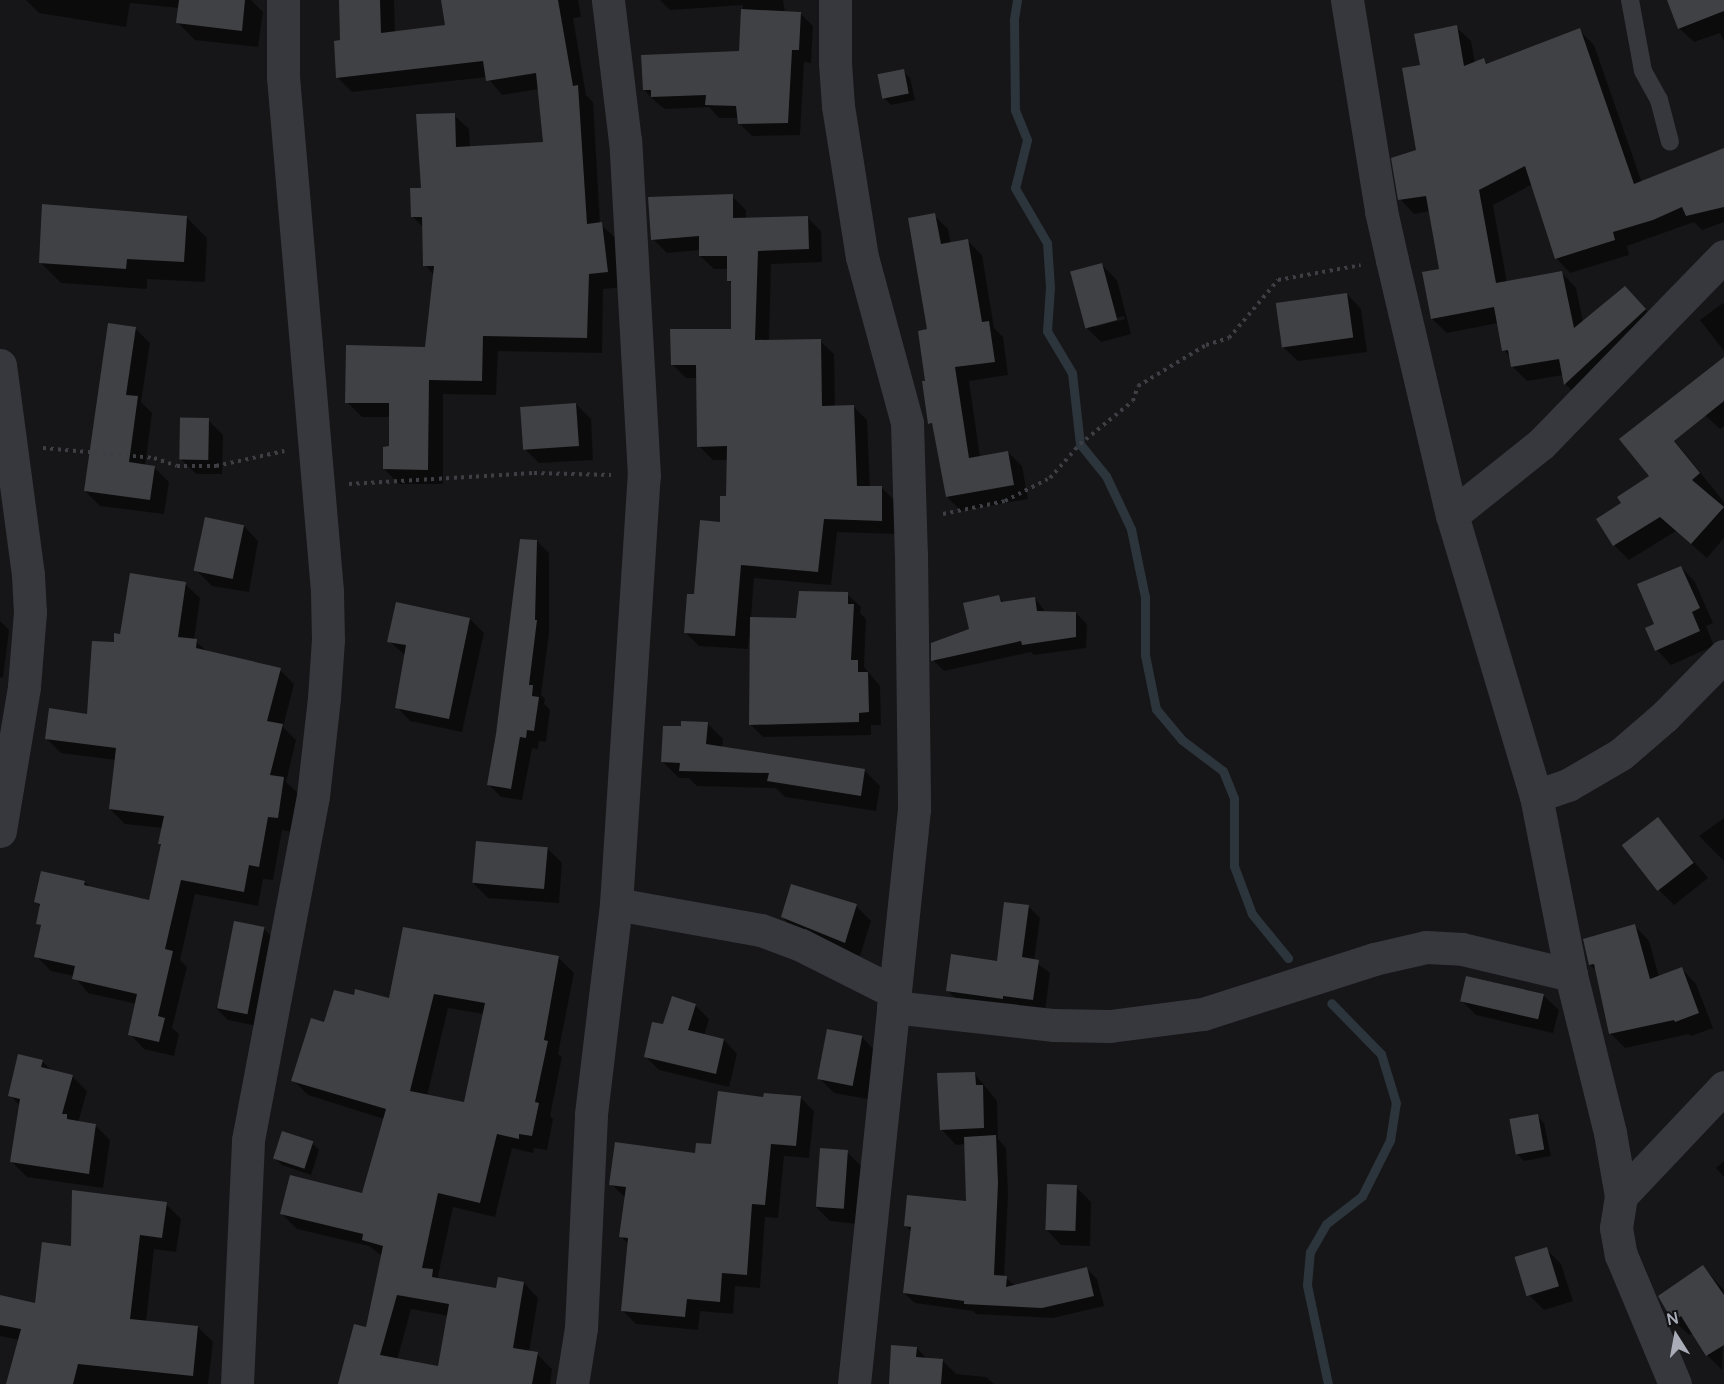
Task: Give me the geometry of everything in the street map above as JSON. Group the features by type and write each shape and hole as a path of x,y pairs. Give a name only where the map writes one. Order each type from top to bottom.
{"street":[{"path":"237,1384 242,1224 248,1140 313,796 324,698 327,591 283,77 283,0"},
{"path":"572,1384 581,1328 591,1114 616,904 644,476 625,141 608,0"},
{"path":"835,0 838,106 862,257 908,423 914,809 854,1384"},
{"path":"1347,0 1381,211 1392,260 1452,515 1536,796 1572,975 1611,1133 1621,1196 1616,1228 1621,1255 1675,1384"},
{"path":"1452,515 1541,444 1724,256"},
{"path":"0,365 9,446 14,575 30,612 24,687 0,831"},
{"path":"1536,796 1568,785 1621,754 1664,717 1724,656"},
{"path":"616,904 761,930 801,945 894,999 1054,1025 1110,1026 1203,1014 1374,958 1426,947 1462,949 1572,975"},
{"path":"1621,1196 1724,1086"}],"lane":[{"path":"1630,0 1643,71 1659,100 1670,142"}],"path":[{"path":"910,522 1005,501 1050,478 1080,444 1133,401 1138,386 1206,345 1229,338 1278,280 1392,260"},
{"path":"9,446 154,458 177,466 216,466 314,444"},
{"path":"318,487 534,473 644,476"}],"building":[{"path":"179,0 245,0 242,31 176,23"},
{"path":"339,0 380,0 381,33 445,25 441,0 558,0 573,86 578,85 587,224 602,222 608,272 589,274 587,338 483,336 482,381 429,380 428,470 383,469 383,447 389,446 389,403 345,403 346,345 425,347 434,266 423,266 422,217 411,217 410,188 421,188 416,114 455,113 456,147 543,142 536,73 486,81 483,61 336,78 334,41 340,40"},
{"path":"1667,0 1724,0 1724,11 1678,29"},
{"path":"741,9 801,12 799,50 792,50 788,123 738,124 736,106 705,105 706,95 651,97 651,90 643,90 641,55 739,51"},
{"path":"1457,25 1464,66 1484,58 1486,64 1580,28 1634,184 1724,148 1724,207 1686,216 1682,207 1653,220 1613,232 1615,240 1555,259 1525,166 1479,190 1496,283 1562,271 1574,328 1625,286 1646,309 1564,385 1559,359 1511,367 1508,350 1502,351 1494,307 1431,319 1422,272 1439,269 1426,196 1398,200 1391,158 1416,150 1402,68 1420,65 1414,34"},
{"path":"904,69 909,94 882,99 877,74"},
{"path":"733,194 733,218 808,216 809,249 758,251 755,340 821,339 822,406 854,405 857,486 882,486 882,521 824,519 818,572 741,565 735,636 684,633 687,594 694,594 700,520 720,522 720,496 726,496 727,446 697,447 696,365 671,365 670,329 731,329 731,281 727,281 727,256 699,256 699,236 651,240 648,197"},
{"path":"42,204 187,216 184,262 127,259 126,269 39,263"},
{"path":"935,213 941,244 968,239 982,322 989,321 995,362 955,367 969,458 1008,451 1014,485 946,497 932,423 928,424 922,381 925,381 918,331 927,329 908,218"},
{"path":"1102,263 1117,320 1085,329 1070,272"},
{"path":"1347,293 1353,338 1282,348 1276,303"},
{"path":"108,323 136,327 126,395 138,396 129,462 155,466 150,500 84,491"},
{"path":"1724,357 1724,401 1674,441 1700,473 1692,480 1724,507 1691,544 1660,517 1613,546 1596,519 1621,503 1617,497 1649,476 1619,439"},
{"path":"576,403 579,446 523,450 520,407"},
{"path":"180,417 209,418 208,460 179,459"},
{"path":"205,517 244,525 233,579 194,571"},
{"path":"520,539 537,540 535,620 537,620 529,685 533,685 532,696 539,697 534,731 527,730 526,738 520,737 511,789 487,785 496,734"},
{"path":"1681,566 1700,608 1692,612 1700,631 1655,651 1645,628 1654,624 1637,584"},
{"path":"130,573 186,582 178,637 197,639 196,648 281,668 267,721 283,724 270,775 284,777 278,818 268,817 259,867 249,865 244,892 181,880 165,949 173,951 158,1016 165,1018 159,1042 128,1035 137,994 72,979 75,966 34,957 41,925 36,924 40,904 34,902 41,871 85,881 84,885 149,900 161,844 158,844 164,816 109,809 116,748 45,739 49,708 87,714 92,641 114,642 114,633 120,634"},
{"path":"799,591 848,592 848,604 854,604 851,660 858,660 858,672 868,672 869,712 859,713 859,722 749,725 750,617 796,618"},
{"path":"999,595 1001,602 1035,597 1037,611 1076,612 1076,637 1022,645 1021,641 931,661 931,643 969,629 963,603"},
{"path":"396,602 470,618 449,719 395,708 406,645 387,642"},
{"path":"681,721 708,722 706,744 865,769 861,796 767,781 769,773 679,771 680,763 661,762 663,726 681,726"},
{"path":"1658,817 1694,863 1657,891 1622,845"},
{"path":"476,841 548,847 544,889 472,883"},
{"path":"791,884 857,904 845,943 781,917"},
{"path":"1004,902 1029,905 1022,957 1039,960 1033,1000 1003,996 1003,999 946,991 951,954 997,961"},
{"path":"234,921 264,927 247,1014 217,1008"},
{"path":"1635,924 1650,979 1682,967 1699,1013 1675,1022 1674,1020 1609,1034 1594,964 1589,965 1583,939"},
{"path":"403,927 559,956 544,1040 548,1041 535,1102 539,1103 532,1136 519,1134 519,1139 497,1134 480,1203 438,1193 422,1268 433,1269 432,1277 496,1288 498,1277 524,1282 513,1348 538,1352 532,1384 338,1384 354,1324 366,1327 383,1246 362,1240 363,1234 280,1214 290,1175 362,1193 386,1109 291,1081 311,1018 324,1022 334,990 354,995 355,989 389,998","holes":["434,994 485,1003 464,1102 410,1091","397,1295 449,1304 438,1366 380,1355"]},
{"path":"1466,976 1544,994 1538,1019 1460,1001"},
{"path":"672,996 696,1004 688,1030 724,1039 716,1074 644,1057 652,1022 663,1024"},
{"path":"827,1029 862,1036 853,1086 817,1079"},
{"path":"18,1054 43,1060 41,1067 73,1075 62,1114 67,1114 67,1119 96,1124 89,1174 10,1162 20,1099 8,1096"},
{"path":"975,1072 976,1085 983,1085 984,1128 940,1130 937,1073"},
{"path":"718,1091 763,1097 764,1093 801,1096 796,1146 771,1144 765,1205 752,1204 747,1275 722,1273 720,1302 687,1299 685,1317 621,1311 628,1238 619,1237 626,1187 609,1185 615,1142 695,1153 696,1143 711,1144"},
{"path":"1538,1114 1544,1149 1516,1154 1509,1119"},
{"path":"282,1131 313,1141 304,1169 273,1159"},
{"path":"996,1135 998,1183 994,1275 1007,1276 1006,1287 1087,1267 1094,1296 1042,1308 964,1304 964,1301 903,1293 911,1227 904,1226 907,1195 966,1201 964,1137"},
{"path":"820,1148 848,1150 844,1209 816,1207"},
{"path":"1047,1184 1077,1185 1075,1231 1045,1230"},
{"path":"72,1190 167,1202 162,1238 140,1235 130,1319 198,1326 193,1376 78,1364 73,1384 6,1384 21,1329 0,1325 0,1295 35,1303 42,1242 71,1246"},
{"path":"1547,1247 1559,1286 1526,1296 1514,1257"},
{"path":"1703,1265 1724,1295 1724,1345 1706,1356 1681,1316 1673,1322 1658,1296"},
{"path":"891,1345 917,1347 916,1357 943,1359 941,1384 889,1384"}],"waterway":[{"path":"1017,0 1014,20 1015,110 1027,140 1015,188 1047,243 1050,287 1047,331 1072,373 1080,444 1106,476 1131,529 1145,597 1145,655 1156,709 1182,740 1223,771 1234,798 1234,866 1252,914 1288,958"},
{"path":"1328,1384 1307,1285 1310,1252 1326,1224 1362,1196 1390,1140 1396,1103 1381,1054 1331,1003"}]}
